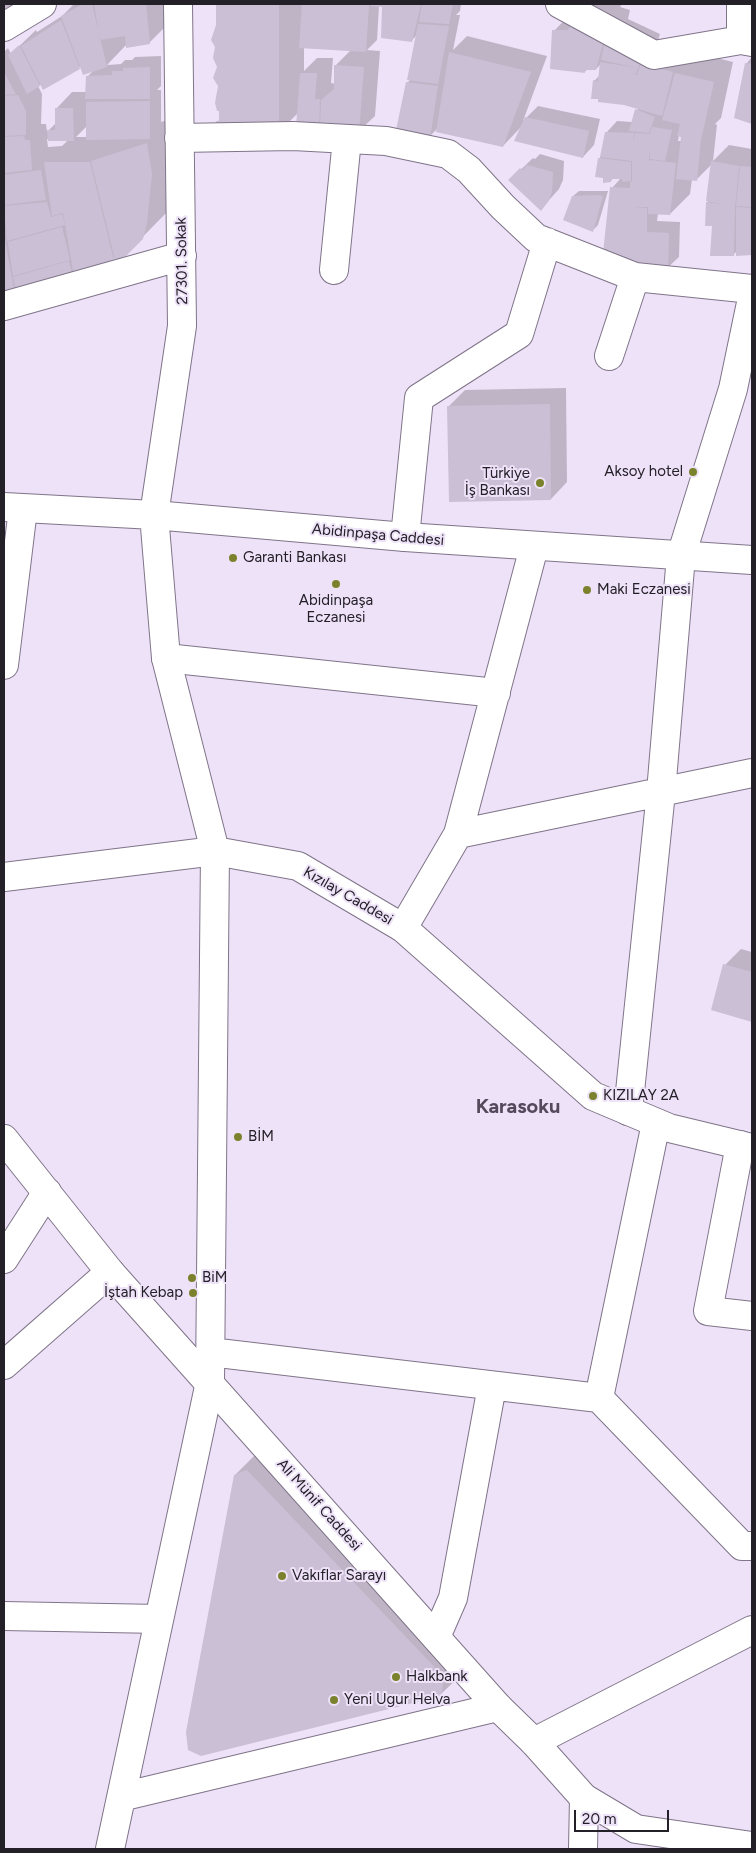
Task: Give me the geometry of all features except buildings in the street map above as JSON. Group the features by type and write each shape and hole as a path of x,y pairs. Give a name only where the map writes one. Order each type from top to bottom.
{"street":[{"path":"4,27 42,4"},
{"name":"27301. Sokak","path":"154,516 182,326 178,4"},
{"path":"560,4 654,55 747,41 741,4"},
{"path":"180,138 293,136 386,141 448,154 469,170 503,207 536,238 635,277 752,289"},
{"path":"334,270 347,139"},
{"path":"404,537 419,398 519,334 547,242"},
{"path":"4,306 182,256"},
{"path":"609,356 635,277"},
{"path":"628,1112 661,792 680,556 733,389 746,356 752,298"},
{"path":"4,665 14,508"},
{"name":"Abidinpaşa Caddesi","path":"14,508 154,516 534,547 752,560"},
{"path":"110,1849 210,1382 215,851 166,658 154,516"},
{"path":"403,928 458,834 534,547"},
{"path":"166,658 496,693"},
{"path":"458,834 752,773"},
{"name":"Kızılay Caddesi","path":"4,877 215,851 298,866 403,928 593,1096 656,1123 746,1146"},
{"path":"599,1398 656,1123"},
{"name":"Ali Münif Caddesi","path":"4,1139 110,1272 498,1707 534,1742 584,1798 636,1829 752,1846"},
{"path":"746,1146 708,1311 752,1316"},
{"path":"4,1259 46,1192"},
{"path":"4,1365 110,1272"},
{"path":"210,1352 599,1398 742,1546 752,1546"},
{"path":"436,1637 452,1598 492,1386"},
{"path":"4,1616 159,1619"},
{"path":"534,1742 752,1630"},
{"path":"121,1798 498,1707"},
{"path":"582,1849 584,1798"}],"place":[{"name":"Aksoy hotel","path":"693,472"},
{"name":"Türkiye İş Bankası","path":"540,483"},
{"name":"Garanti Bankası","path":"233,558"},
{"name":"Abidinpaşa Eczanesi","path":"336,584"},
{"name":"Maki Eczanesi","path":"587,590"},
{"name":"KIZILAY 2A","path":"593,1096"},
{"name":"BİM","path":"238,1137"},
{"name":"BiM","path":"192,1278"},
{"name":"İştah Kebap","path":"193,1293"},
{"name":"Vakıflar Sarayı","path":"282,1576"},
{"name":"Halkbank","path":"396,1677"},
{"name":"Yeni Ugur Helva","path":"334,1700"}],"district":[{"name":"Karasoku","path":"518,1107"}]}
